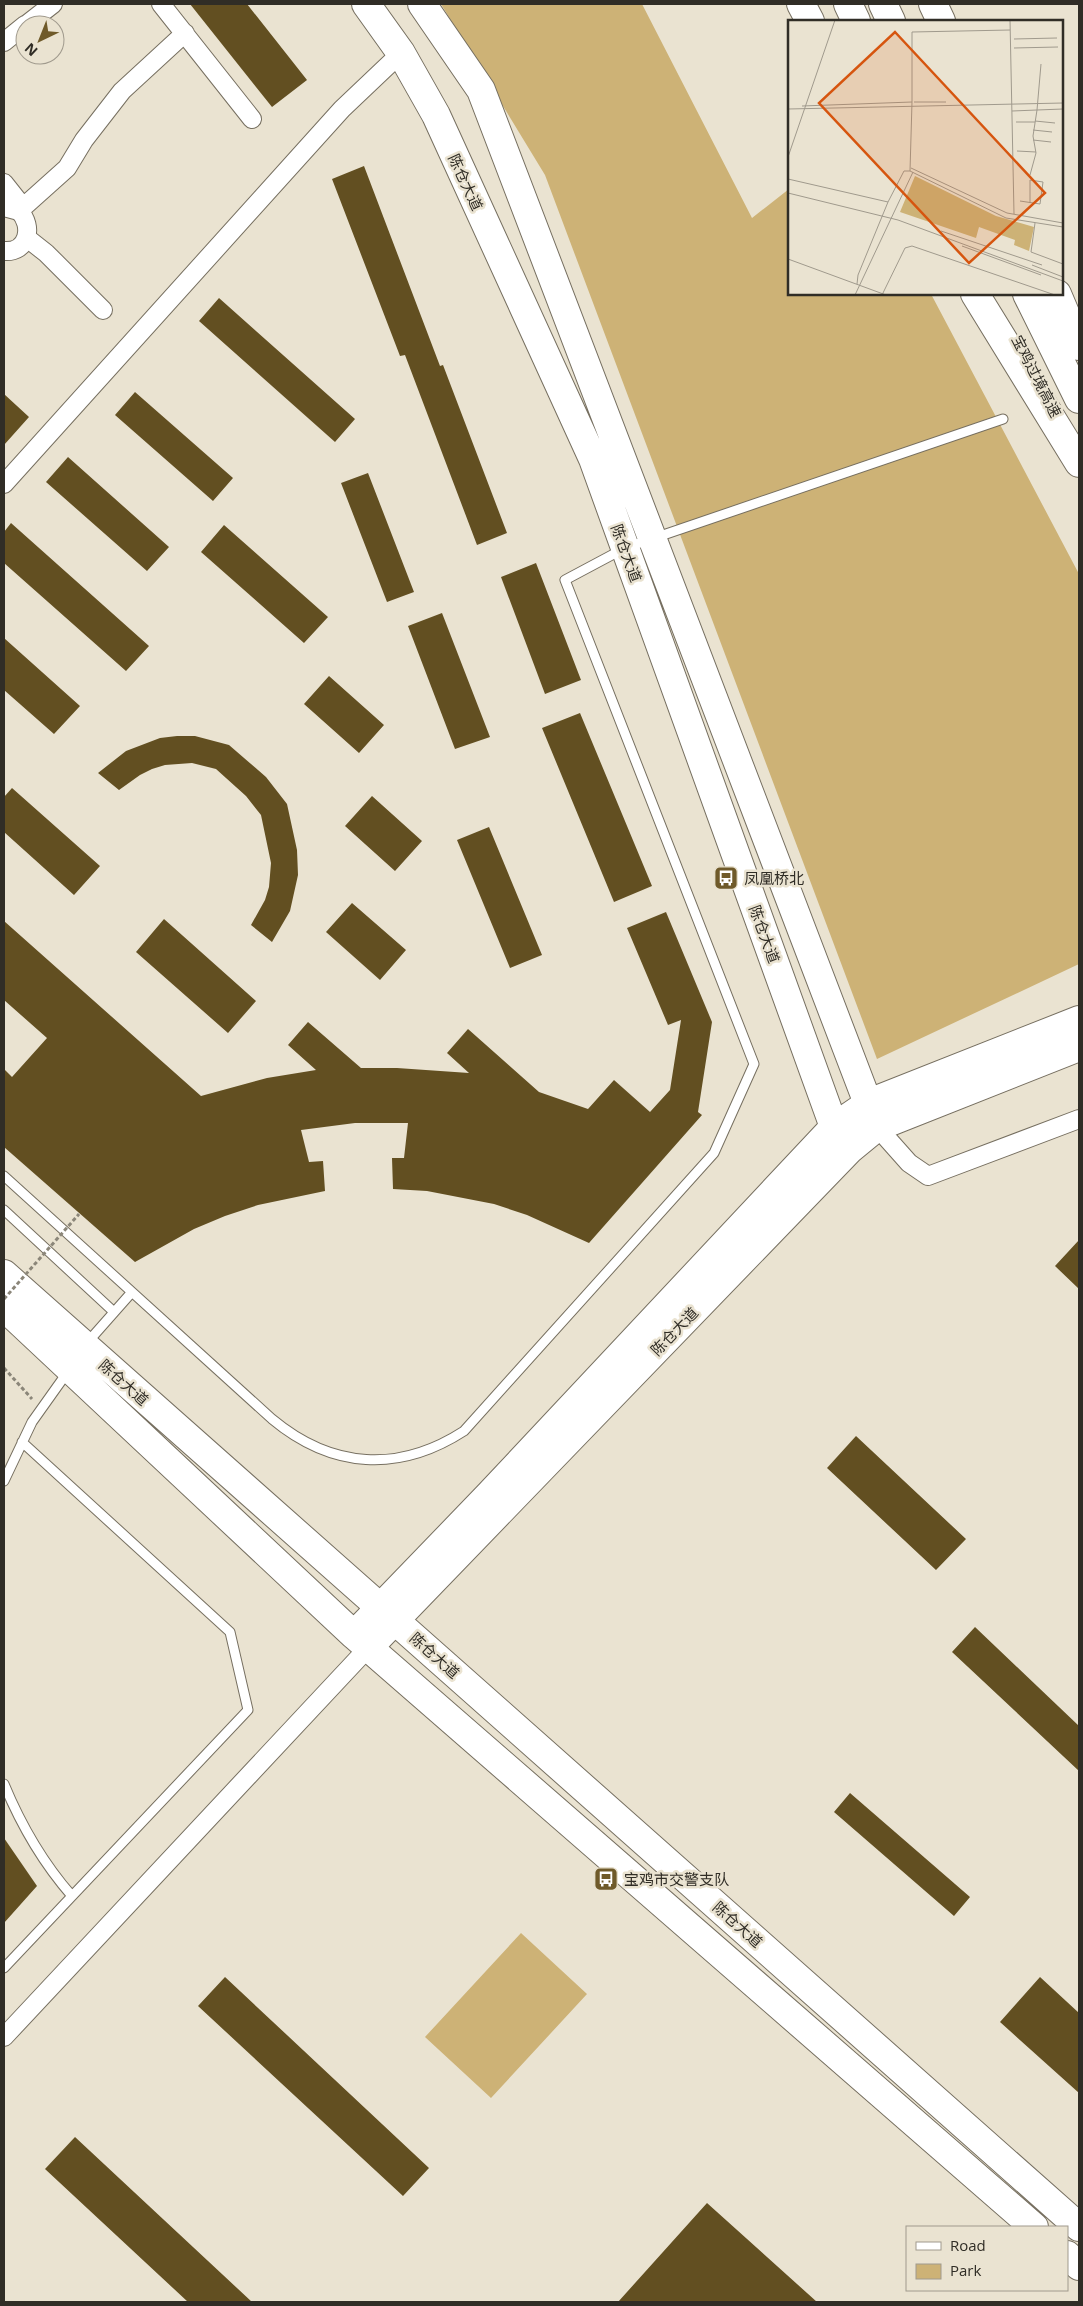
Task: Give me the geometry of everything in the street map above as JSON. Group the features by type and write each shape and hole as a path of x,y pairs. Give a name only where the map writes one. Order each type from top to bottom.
{"main road":[{"name":"陈仓大道","path":"366,4 401,53 436,115 593,459 834,1127 849,1150"},
{"path":"422,4 481,90 873,1115"},
{"path":"801,4 809,20"},
{"path":"848,4 856,20"},
{"path":"883,4 891,20"},
{"path":"933,4 941,20"},
{"path":"976,295 1079,463"},
{"name":"宝鸡过境高速","path":"996,295 1079,458"},
{"name":"宝鸡过境高速","path":"1028,295 1079,398"},
{"path":"1057,295 1079,346"},
{"path":"873,1115 1079,1020"},
{"path":"834,1127 1079,1047"},
{"name":"陈仓大道","path":"361,1642 849,1150 873,1115"},
{"name":"陈仓大道","path":"388,1615 496,1488 834,1127"},
{"name":"陈仓大道","path":"4,1274 77,1357 361,1642 1033,2226"},
{"name":"陈仓大道","path":"4,1307 77,1357 388,1615 1079,2227"},
{"path":"1068,2257 1079,2266"}],"street":[{"path":"38,15 53,4"},
{"path":"161,4 252,119"},
{"path":"4,42 15,33"},
{"path":"15,209 67,168 84,140 122,91 184,34"},
{"path":"4,484 342,109 401,53"},
{"path":"4,183 15,209 28,224 27,238 16,249 4,251"},
{"path":"27,238 46,253 102,310"},
{"path":"873,1115 909,1164 928,1176 1079,1119"},
{"path":"4,2037 361,1642"}],"lane":[{"path":"4,1176 272,1419 307,1444 346,1458 389,1460 428,1451 464,1431 714,1152 754,1064 565,580 625,548 1003,419"},
{"path":"4,1210 114,1312"},
{"path":"4,1481 22,1442 41,1408 77,1357 132,1292"},
{"path":"4,1968 248,1710 230,1632 22,1442"},
{"path":"4,1784 36,1848 55,1877 72,1896"}],"path":[{"path":"4,1299 80,1214"},
{"path":"4,1368 41,1408"}],"green space":[{"path":"441,4 642,4 752,218 788,190 788,295 932,295 1079,574 1079,964 877,1059 545,175"},
{"path":"521,1933 587,1994 491,2098 425,2037"}],"building":[{"path":"190,4 247,4 307,80 272,107"},
{"path":"364,166 440,366 443,365 507,533 477,545 405,355 400,356 332,179"},
{"path":"219,298 355,419 335,442 199,321"},
{"path":"135,392 233,478 213,501 115,415"},
{"path":"4,394 29,417 4,445"},
{"path":"68,457 169,547 147,571 46,482"},
{"path":"368,473 414,592 387,602 341,483"},
{"path":"11,523 149,646 126,671 4,563 4,532"},
{"path":"224,525 328,617 304,643 201,552"},
{"path":"536,563 581,680 545,694 501,577"},
{"path":"442,613 490,737 455,749 408,626"},
{"path":"4,638 80,706 54,734 4,690"},
{"path":"329,676 384,725 359,753 304,704"},
{"path":"580,713 652,886 614,902 542,728"},
{"path":"195,736 229,745 266,777 287,804 297,850 298,875 290,911 272,942 251,925 265,900 269,887 271,863 261,815 246,796 216,769 192,763 165,765 152,769 119,790 98,773 126,751 160,738"},
{"path":"12,788 100,866 74,895 4,832 4,797"},
{"path":"372,796 422,841 395,871 345,826"},
{"path":"489,827 542,955 510,968 457,840"},
{"path":"352,903 406,950 380,980 326,932"},
{"path":"666,912 712,1022 698,1112 702,1115 589,1243 527,1215 494,1204 427,1191 393,1189 392,1158 404,1158 408,1123 355,1123 301,1130 309,1162 323,1161 325,1191 258,1205 225,1216 194,1229 135,1262 4,1147 4,1069 12,1077 47,1038 4,1000 4,921 201,1096 267,1078 316,1070 288,1045 308,1022 361,1068 397,1068 469,1073 447,1053 468,1029 539,1092 588,1109 614,1080 650,1112 670,1090 681,1020 668,1025 627,928"},
{"path":"164,919 256,1001 228,1033 136,952"},
{"path":"1079,1240 1079,1289 1055,1266"},
{"path":"856,1436 966,1539 936,1570 827,1468"},
{"path":"975,1627 1079,1726 1079,1771 952,1652"},
{"path":"850,1793 970,1897 954,1916 834,1812"},
{"path":"4,1838 37,1886 4,1923"},
{"path":"225,1977 429,2168 403,2196 198,2006"},
{"path":"1040,1977 1079,2013 1079,2093 1000,2022"},
{"path":"75,2137 252,2302 188,2302 45,2169"},
{"path":"707,2203 817,2302 618,2302"}],"place":[{"name":"凤凰桥北","path":"726,878"},
{"name":"宝鸡市交警支队","path":"606,1879"}]}
